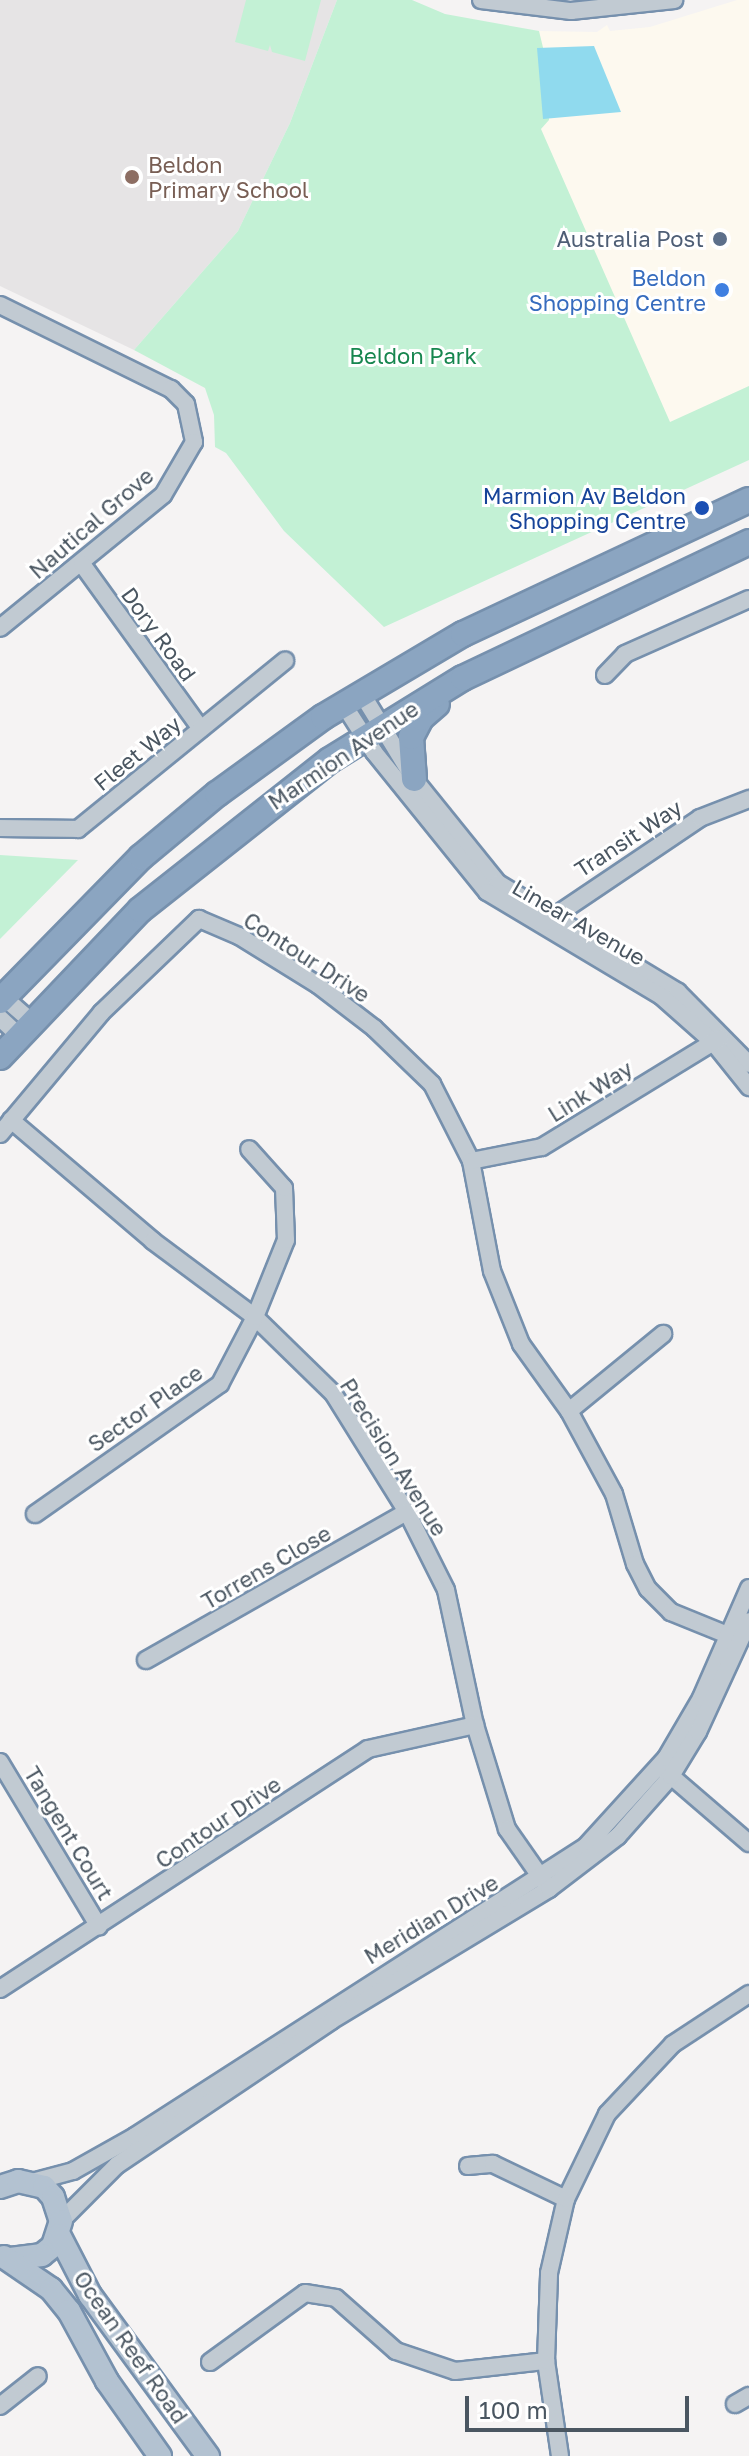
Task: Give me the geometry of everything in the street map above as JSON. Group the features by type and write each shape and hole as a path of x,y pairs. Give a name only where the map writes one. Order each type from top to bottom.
{"highway":[{"name":"Marmion Avenue","path":"1,1002 141,857 217,794 353,699 463,634 749,500"},
{"name":"Marmion Avenue","path":"0,1057 25,1028 194,862 373,731 532,643 749,542"},
{"path":"414,779 411,737 421,718 525,655 532,643"}],"main road":[{"path":"0,2165 17,2183"},
{"name":"Ocean Reef Road","path":"17,2183 53,2197 60,2228 90,2295 208,2456"},
{"path":"2,2256 30,2260 53,2246 60,2228"},
{"name":"Ocean Reef Road","path":"2,2256 51,2289 69,2311 107,2381 160,2456"}],"street":[{"path":"481,0 571,11 674,0"},
{"name":"Nautical Grove","path":"0,628 163,495 194,442 186,404 171,389 2,312"},
{"name":"Dory Road","path":"82,564 201,729"},
{"path":"605,675 625,654 749,599"},
{"name":"Fleet Way","path":"0,828 78,829 285,661"},
{"name":"Linear Avenue","path":"353,699 469,874 506,908 658,978 749,1064"},
{"name":"Linear Avenue","path":"373,731 489,874 544,923"},
{"name":"Transit Way","path":"544,923 700,818 749,799"},
{"name":"Contour Drive","path":"0,1134 101,1013 199,919 239,936 318,985 374,1028 432,1084 471,1161 492,1271 521,1344 569,1411 614,1494 635,1564 648,1589 671,1612 733,1639"},
{"path":"1,1002 25,1028"},
{"name":"Linear Avenue","path":"719,1038 749,1087"},
{"name":"Link Way","path":"471,1161 542,1147 719,1038"},
{"name":"Precision Avenue","path":"11,1120 153,1241 255,1317 333,1393 407,1512 446,1590 475,1725 507,1829 545,1883"},
{"name":"Sector Place","path":"35,1514 220,1384 255,1317 286,1240 284,1188 249,1149"},
{"path":"569,1411 663,1334"},
{"name":"Torrens Close","path":"146,1660 407,1512"},
{"name":"Meridian Drive","path":"60,2228 117,2165 331,2021 545,1883 611,1824 665,1771 733,1639 749,1588"},
{"name":"Meridian Drive","path":"733,1639 749,1621"},
{"name":"Contour Drive","path":"0,1989 368,1749 475,1725"},
{"name":"Tangent Court","path":"0,1762 99,1927"},
{"path":"665,1771 749,1843"},
{"name":"Meridian Drive","path":"17,2183 63,2175 96,2159 374,1978 545,1883"},
{"path":"560,2456 546,2361 549,2273 566,2199 607,2114 673,2044 749,1994"},
{"path":"468,2166 493,2164 566,2199"},
{"path":"210,2362 305,2293 336,2298 396,2351 455,2371 546,2361"},
{"path":"0,2406 38,2376"}],"shaded area":[{"name":"Beldon Primary School","path":"0,0 337,0 290,123 238,231 134,350 0,286"},
{"name":"Beldon Shopping Centre","path":"737,0 749,0 749,386 670,423 540,129 539,31 597,32 607,25 610,31 650,27"}],"green space":[{"path":"246,0 321,0 305,61 272,52 270,45 268,51 235,42"},
{"name":"Beldon Park","path":"337,0 412,0 445,14 539,31 547,64 549,120 541,129 670,422 749,386 749,460 384,627 284,531 226,453 215,447 214,415 205,388 134,350 238,231 290,123"},
{"path":"0,855 78,860 0,939"}],"water":[{"path":"594,46 621,112 543,119 537,48"}],"place":[{"name":"Beldon Primary School","path":"132,177"},
{"name":"Australia Post","path":"720,239"},
{"name":"Beldon Shopping Centre","path":"722,290"},
{"name":"Marmion Av Beldon Shopping Centre","path":"702,508"}]}
